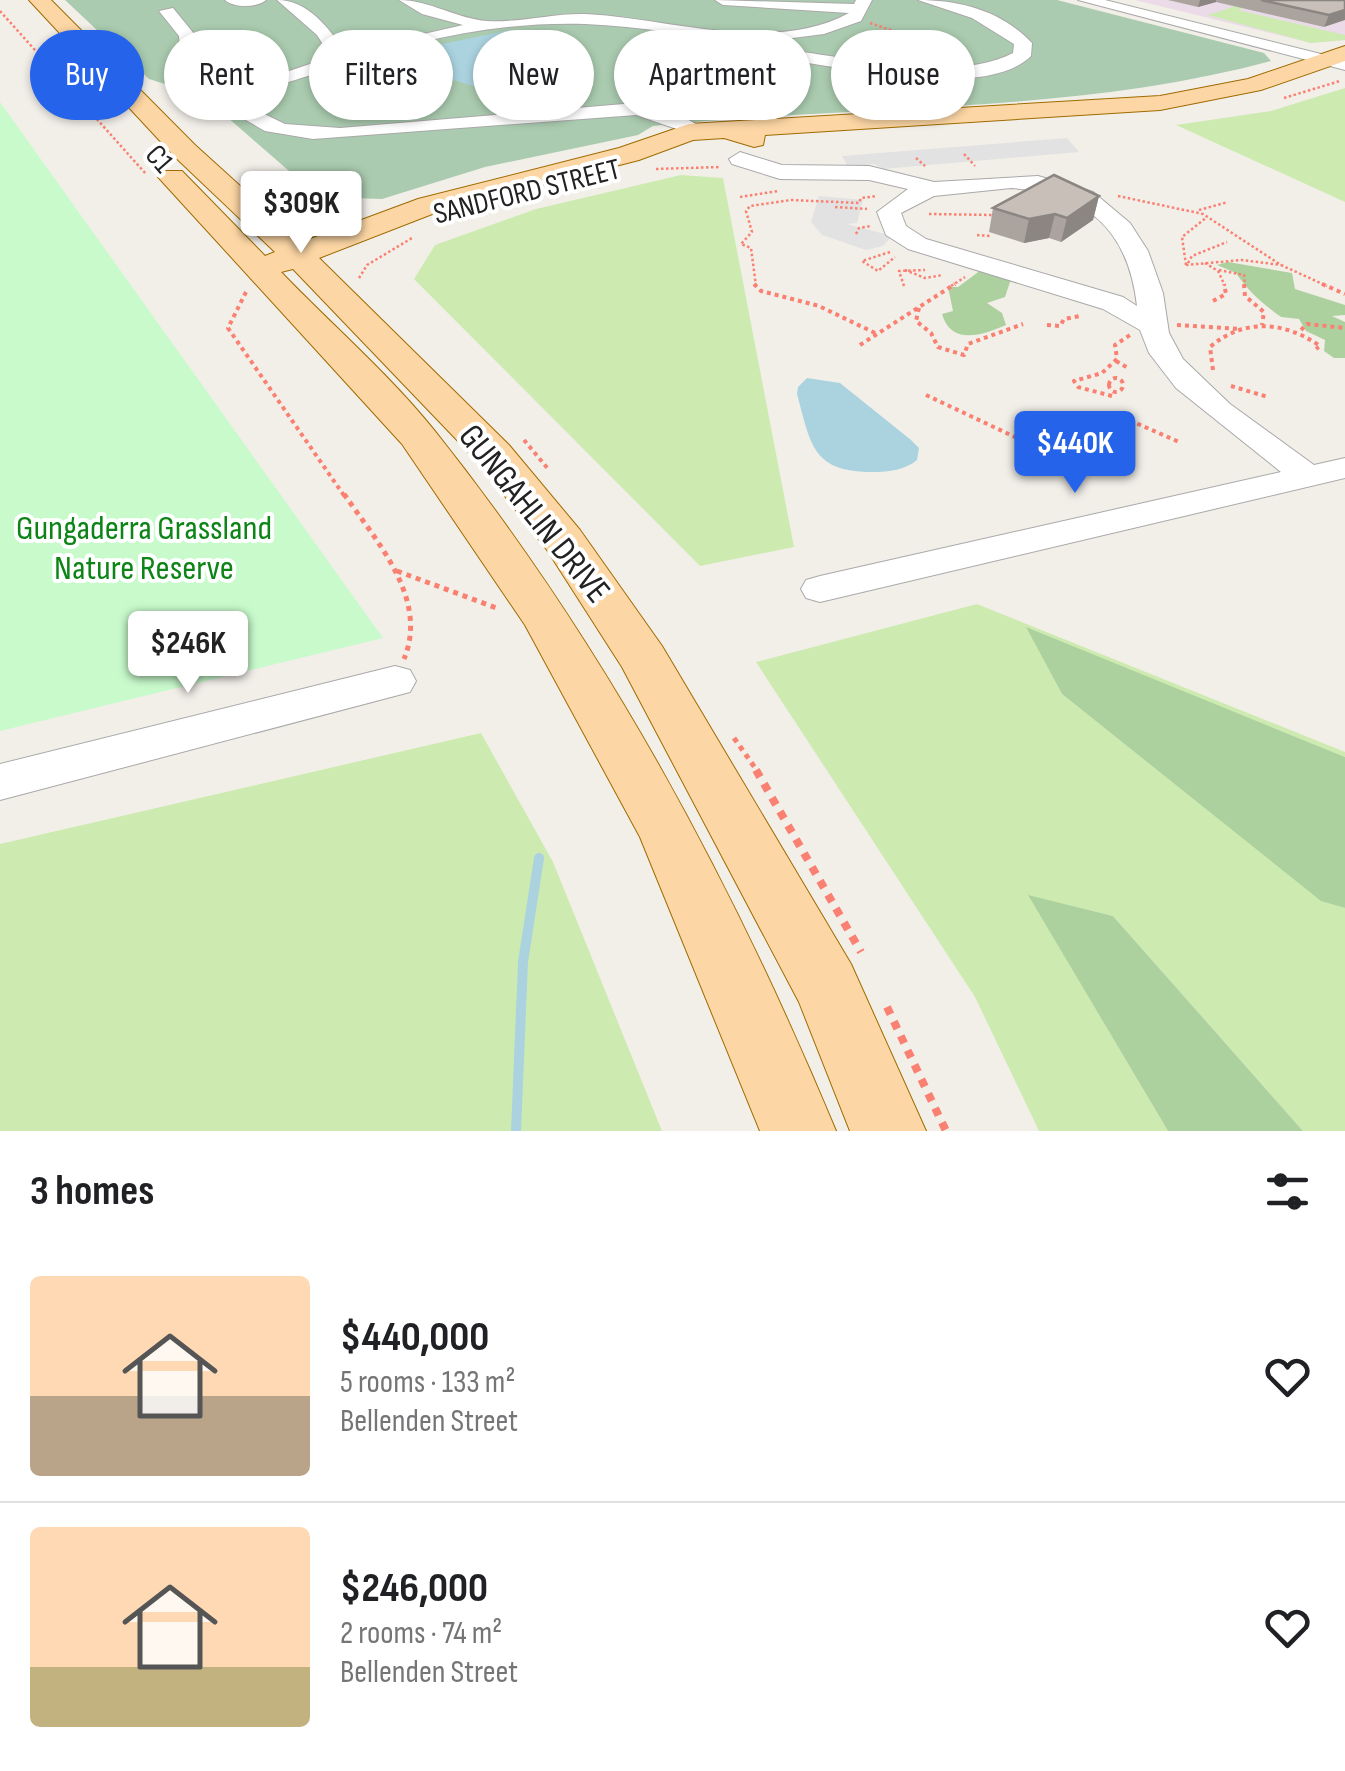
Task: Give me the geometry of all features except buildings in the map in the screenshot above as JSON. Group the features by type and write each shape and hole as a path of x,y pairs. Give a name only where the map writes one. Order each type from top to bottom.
{"main road":[{"path":"12,0 39,30"},
{"name":"GUNGAHLIN DRIVE","path":"39,0 301,270 553,630 668,831 798,1131"},
{"path":"1269,80 1281,72 1289,56 1272,46"},
{"path":"1160,103 1341,60"},
{"path":"726,130 916,121 1256,95 1301,86 1341,60"},
{"name":"GUNGAHLIN DRIVE","path":"123,120 301,270 494,454 564,540 644,659 827,987 888,1131"},
{"path":"726,130 752,138 748,154 916,121"},
{"name":"SANDFORD STREET","path":"301,270 363,228 465,193 605,161 685,134 726,130"},
{"path":"685,134 673,151 702,161"},
{"name":"SANDFORD STREET","path":"301,270 478,200 611,167 748,154"},
{"path":"301,270 384,242 478,200"},
{"path":"242,205 322,230 363,228"}],"street":[{"path":"232,0 258,0"},
{"path":"285,0 321,30"},
{"path":"407,0 428,11 488,26"},
{"path":"723,0 859,10"},
{"path":"926,0 959,6 995,22 1023,43 1019,59 1002,67 975,70"},
{"path":"1086,0 1341,60"},
{"path":"1114,0 1341,60"},
{"path":"530,3 586,2"},
{"path":"811,32 859,10"},
{"path":"167,12 183,30"},
{"path":"453,34 488,26 580,19 710,30"},
{"path":"255,120 298,132 405,131 622,108 662,114 685,134"},
{"path":"748,154 780,172 869,173 935,189"},
{"path":"1151,328 1146,279 1095,204 1048,189 987,183 935,189 898,203 889,212 892,225 917,244 1113,303 1151,328 1184,378 1307,476"},
{"path":"820,589 1345,468"},
{"path":"0,782 395,681"}],"path":[{"path":"859,10 898,30"},
{"name":"C1","path":"0,11 145,174"},
{"path":"964,154 982,174"},
{"path":"1095,204 1112,195 1186,208 1219,208 1228,202"},
{"path":"869,209 791,200 747,208 752,232 741,244 752,252 752,282 761,290 819,306 877,334"},
{"path":"1186,208 1208,216 1281,266 1342,293"},
{"path":"1186,266 1182,238 1208,216"},
{"path":"977,235 990,236"},
{"path":"1186,266 1192,256 1227,242"},
{"path":"900,253 882,270 874,271 862,261 900,253"},
{"path":"1186,266 1242,260 1281,266"},
{"path":"1200,262 1244,275 1245,296 1264,312 1262,325"},
{"path":"904,286 897,275 901,270 940,270 970,263"},
{"path":"860,344 919,308 970,263"},
{"path":"301,270 228,328 397,570 415,634 395,681"},
{"path":"1214,301 1226,294 1219,270"},
{"path":"919,308 916,321 931,333 938,347 954,354 964,355 968,344 1023,324"},
{"path":"1047,325 1060,326 1064,319 1077,318 1089,309"},
{"path":"1301,330 1308,324 1344,328"},
{"path":"1103,372 1127,386 1108,390 1078,386 1074,381 1103,372 1116,361 1117,343 1151,328 1244,329 1262,325 1301,330 1320,346 1316,350"},
{"path":"1215,378 1210,348 1244,329"},
{"path":"1116,361 1128,368"},
{"path":"1112,380 1106,382 1112,396"},
{"path":"926,395 970,412 1000,434 1017,438 1098,438 1136,424 1179,442"},
{"path":"397,570 553,630"}],"shaded area":[{"path":"1135,0 1317,0 1345,6 1345,40 1311,43"},
{"path":"1067,138 1079,152 883,169 874,164 848,167 842,156"},
{"path":"819,196 863,200 857,223 847,224 892,236 883,246 866,250 822,235 811,222"}],"green space":[{"path":"65,0 1057,0 1264,53 1271,61 1119,91 975,105 975,30 831,30 831,113 811,114 811,30 614,30 614,120 719,120 653,126 638,135 485,167 382,199 319,197 231,120 289,120 289,30 164,30 164,84 144,74 144,30 97,30"},
{"path":"1265,0 1238,10 1345,35 1345,40 1311,43 1208,15"},
{"path":"1345,88 1345,202 1176,125 1271,111"},
{"name":"Gungaderra Grassland Nature Reserve","path":"0,102 383,638 0,731"},
{"path":"681,175 723,178 794,547 700,566 414,279 435,245 536,209"},
{"path":"1228,262 1292,273 1295,289 1345,305 1345,315 1332,316 1345,322 1345,358 1334,358 1324,351 1325,340 1306,331 1299,319 1281,317 1256,297 1236,273 1217,265"},
{"path":"981,270 1011,279 1005,297 987,303 1002,313 1006,325 977,335 960,334 946,324 942,314 953,311 948,287 958,287"},
{"path":"977,604 1345,752 1345,757 1027,628 1062,694 1321,900 1345,908 1345,1131 1303,1131 1113,916 1029,896 1168,1131 1039,1131 975,997 756,662"},
{"path":"1026,627 1345,757 1345,908 1321,901 1062,694"},
{"path":"481,733 553,862 662,1131 0,1131 0,844"},
{"path":"1028,895 1113,916 1303,1131 1168,1131"}],"water":[{"path":"473,38 473,86 453,80 453,42"},
{"path":"807,378 840,383 919,448 917,460 896,470 873,472 853,471 826,461 811,441 797,394"}],"waterway":[{"path":"516,1131 523,962 539,858"}]}
